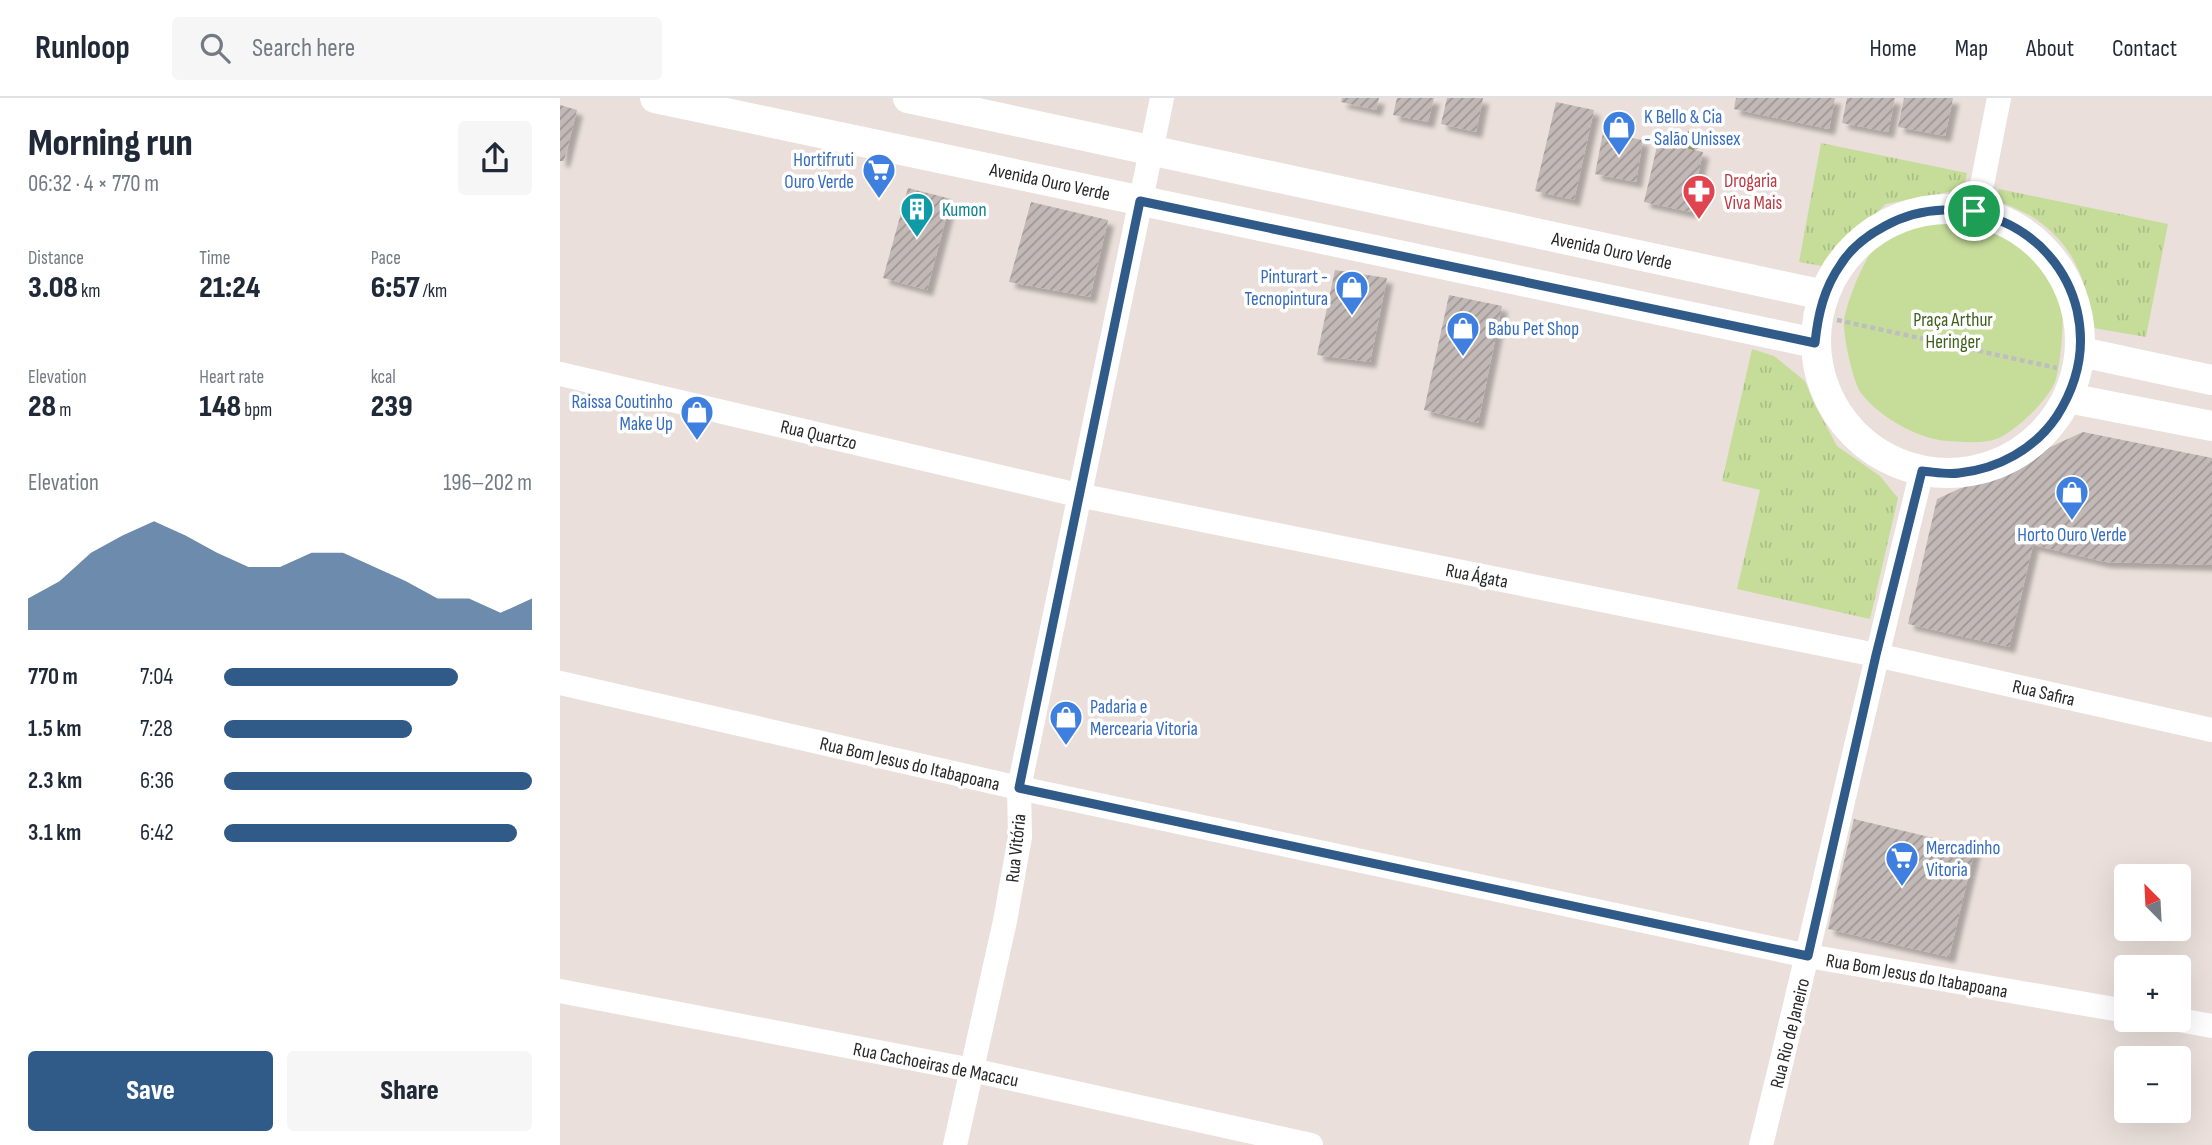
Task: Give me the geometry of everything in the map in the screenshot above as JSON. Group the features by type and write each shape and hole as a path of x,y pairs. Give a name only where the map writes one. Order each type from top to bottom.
{"street":[{"name":"Avenida Ouro Verde","path":"655,98 1815,343"},
{"name":"Avenida Ouro Verde","path":"908,98 1824,295"},
{"name":"Rua Vitória","path":"955,1145 1005,920 1020,836 1019,788 1162,98"},
{"path":"1974,211 1999,98"},
{"path":"1937,209 1974,211 2001,219 2025,232 2046,250 2063,272 2074,297 2080,324 2081,352 2078,373 2068,398 2049,427 2023,451 1992,467 1957,474 1922,471 1888,460 1858,440 1835,412 1820,379 1815,343 1818,316 1824,295 1841,262 1868,236 1900,218 1937,209"},
{"path":"2081,352 2212,380"},
{"name":"Rua Quartzo","path":"560,373 1078,495"},
{"path":"2068,398 2212,426"},
{"name":"Rua Rio de Janeiro","path":"1761,1145 1922,471"},
{"name":"Rua Ágata","path":"1078,495 1876,655"},
{"name":"Rua Safira","path":"1876,655 2212,730"},
{"name":"Rua Bom Jesus do Itabapoana","path":"560,683 1019,788 1808,956 2114,1009"},
{"name":"Rua Cachoeiras de Macacu","path":"560,990 972,1070 1311,1145"},
{"path":"2191,1022 2212,1026"}],"green space":[{"path":"1821,143 1967,173 1964,189 1886,204 1822,266 1799,262"},
{"path":"1999,189 2168,224 2146,337 2093,328 2084,283 2072,257 2053,233 2041,223 1997,200"},
{"name":"Praça Arthur Heringer","path":"1951,216 1988,219 2025,239 2052,272 2061,298 2062,340 2055,382 2039,406 2023,421 2007,434 1987,441 1936,439 1912,431 1888,418 1861,393 1845,337 1844,322 1848,304 1856,281 1873,250 1904,231"},
{"path":"1752,349 1774,356 1805,381 1837,446 1880,476 1898,498 1870,619 1737,589 1760,490 1722,481"}],"building":[{"path":"1342,98 1379,98 1376,110 1341,102"},
{"path":"1397,98 1434,98 1428,122 1393,115"},
{"path":"1447,98 1483,98 1476,132 1441,124"},
{"path":"1736,98 1835,98 1829,129 1734,109"},
{"path":"1847,98 1895,98 1888,132 1842,123"},
{"path":"1904,98 1953,98 1945,136 1898,127"},
{"path":"1556,102 1594,110 1574,200 1535,191"},
{"path":"560,105 577,110 564,161 560,161"},
{"name":"K Bello & Cia - Salão Unissex","path":"1603,133 1643,140 1636,182 1595,174"},
{"path":"1658,142 1703,152 1690,212 1644,202"},
{"name":"Kumon","path":"908,188 951,199 927,290 883,278"},
{"path":"1031,202 1108,220 1090,297 1009,282"},
{"name":"Pinturart - Tecnopintura","path":"1335,270 1387,278 1370,362 1317,355"},
{"name":"Babu Pet Shop","path":"1449,295 1502,306 1478,423 1424,410"},
{"name":"Horto Ouro Verde","path":"2083,432 2212,458 2212,565 2105,562 2033,545 2009,647 1908,624 1937,499"},
{"name":"Mercadinho Vitoria","path":"1854,819 1975,848 1949,957 1828,929"}],"place":[{"name":"K Bello & Cia - Salão Unissex","path":"1619,157"},
{"name":"Hortifruti Ouro Verde","path":"879,200"},
{"name":"Drogaria Viva Mais","path":"1699,221"},
{"name":"Kumon","path":"917,239"},
{"name":"Pinturart - Tecnopintura","path":"1352,317"},
{"name":"Babu Pet Shop","path":"1463,358"},
{"name":"Raissa Coutinho Make Up","path":"697,442"},
{"name":"Horto Ouro Verde","path":"2072,522"},
{"name":"Padaria e Mercearia Vitoria","path":"1066,747"},
{"name":"Mercadinho Vitoria","path":"1902,888"}],"route":[{"path":"1140,201 1815,343 1824,295 1841,262 1868,236 1900,218 1937,209 1974,211 2001,219 2025,232 2046,250 2063,272 2074,297 2080,324 2081,352 2078,373 2068,398 2049,427 2023,451 1992,467 1957,474 1922,471 1876,655 1808,956 1019,788 1140,201"}]}
